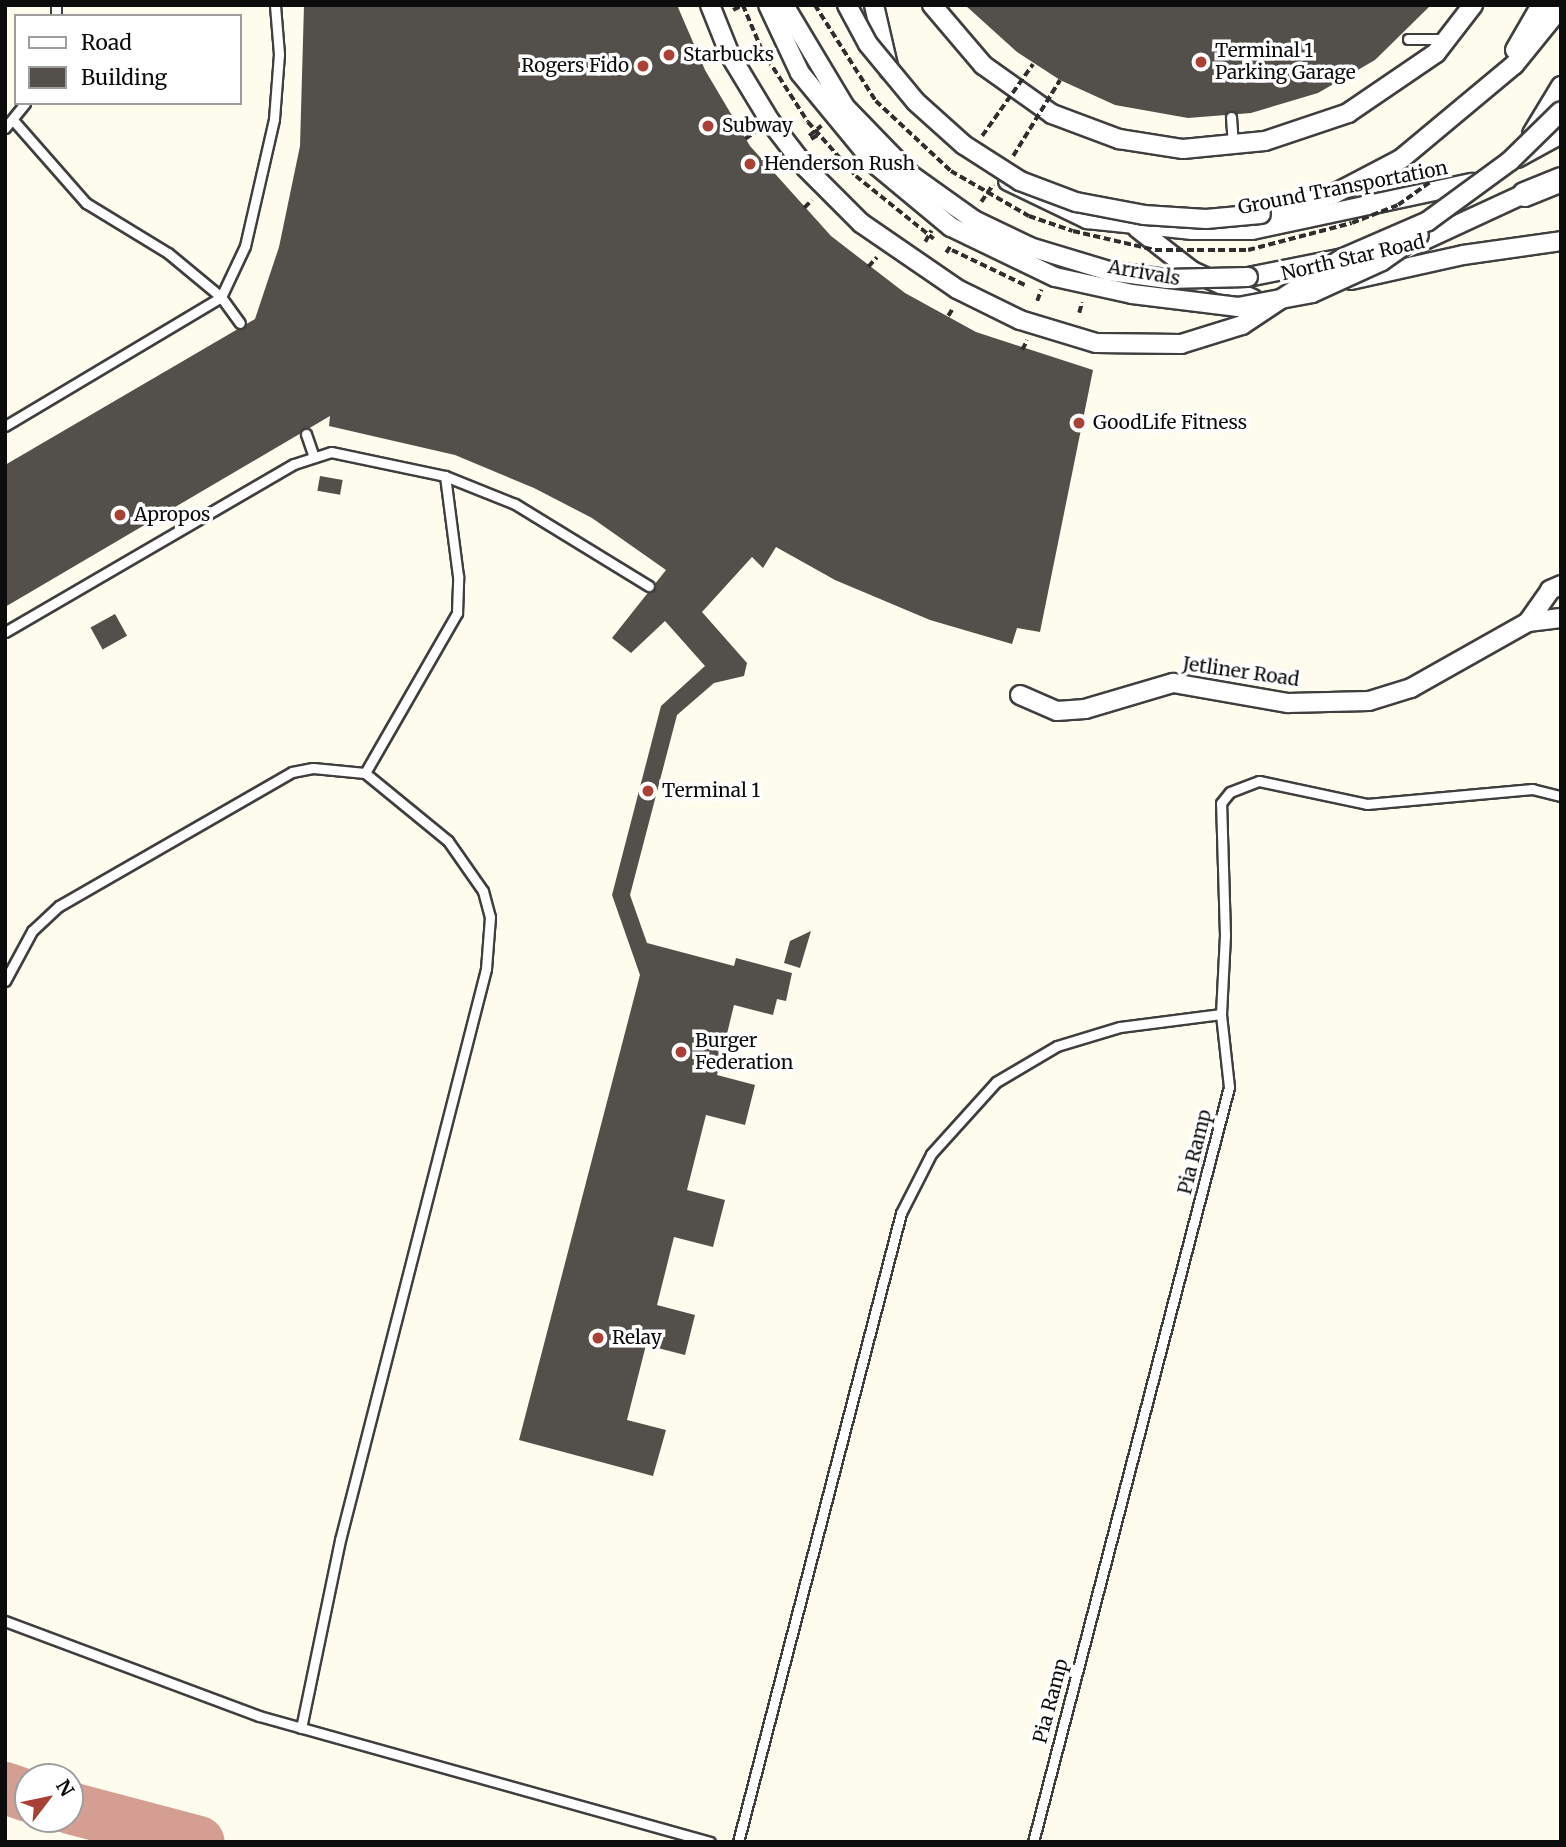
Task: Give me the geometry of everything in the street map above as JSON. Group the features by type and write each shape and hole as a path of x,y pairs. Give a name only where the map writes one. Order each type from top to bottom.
{"street":[{"path":"710,5 762,110 842,206 913,262 1020,320 1109,344 1158,347 1199,341 1242,325 1343,258 1428,221 1510,161 1561,111"},
{"name":"Arrivals","path":"769,5 800,73 855,144 943,221 1016,262 1132,294 1238,307 1312,293 1382,261 1508,170 1534,144 1561,101"},
{"name":"North Star Road","path":"769,5 807,75 860,144 909,193 961,230 1023,261 1080,280 1176,298 1253,299 1318,289 1438,260 1561,241"},
{"path":"784,5 822,75 890,156 974,220 1013,240 1109,271 1167,279 1248,277 1343,258"},
{"name":"Ground Transportation","path":"840,5 897,89 944,135 1034,197 1087,219 1137,228 1252,230 1472,183"},
{"path":"847,5 902,89 946,130 1020,181 1076,202 1180,218 1276,212 1357,184 1424,143 1469,107 1514,65 1561,7"},
{"path":"874,5 897,89"},
{"path":"932,5 983,65 1052,114 1143,145 1233,147 1302,132 1348,113 1399,83 1448,38 1473,5"},
{"path":"1469,107 1507,63 1541,5"},
{"path":"1510,161 1561,86"},
{"path":"1318,289 1472,183 1561,134"},
{"path":"1382,261 1561,179"},
{"path":"1524,194 1561,186"},
{"name":"Ground Transportation","path":"1137,228 1192,271 1253,299"},
{"name":"Jetliner Road","path":"1528,622 1550,590 1561,585"},
{"name":"Jetliner Road","path":"1020,695 1057,711 1085,709 1173,683 1288,703 1369,701 1411,688 1528,622 1561,618"}],"lane":[{"path":"5,426 221,297 245,246 274,119 279,54 275,5"},
{"path":"1408,39 1448,38"},
{"path":"5,128 24,105"},
{"path":"1231,117 1233,147"},
{"path":"13,120 86,202 154,243 221,297 240,323"},
{"path":"306,434 313,454"},
{"path":"5,632 313,454 345,453 445,476 516,503 649,586"},
{"path":"365,773 457,613 458,576 445,476"},
{"path":"5,981 32,931 60,906 258,787 313,768 365,773 420,814 470,868 483,891 491,937 340,1540 300,1728"},
{"name":"Pia Ramp","path":"1033,1842 1229,1087 1221,1014 1225,935 1221,803 1230,792 1259,781 1367,804 1532,789 1561,796"},
{"path":"738,1842 901,1213 931,1154 996,1082 1057,1046 1120,1027 1221,1014"},
{"path":"5,1621 300,1728 710,1842"}],"path":[{"path":"734,7 743,5"},
{"path":"697,55 709,48"},
{"path":"818,134 810,137 821,125"},
{"path":"745,139 755,132"},
{"path":"838,174 849,163"},
{"path":"928,243 932,238"},
{"path":"868,267 877,257"},
{"path":"1037,301 1042,288"},
{"path":"1079,313 1082,302"},
{"path":"947,316 953,308"}],"building":[{"name":"Terminal 1","path":"304,5 677,5 705,70 750,146 831,236 905,293 976,332 1093,370 1040,632 1017,628 1012,644 930,620 835,580 776,547 763,568 752,557 702,612 747,663 744,676 714,683 677,715 630,895 647,943 734,966 736,958 792,973 786,1001 777,999 773,1015 734,1005 717,1075 755,1085 745,1125 706,1115 687,1190 725,1200 713,1247 674,1237 657,1305 695,1315 685,1355 646,1345 627,1420 666,1430 653,1476 519,1440 640,975 612,895 661,706 705,666 665,621 631,653 612,638 666,570 592,518 534,488 455,455 329,426 330,416 5,607 5,465 255,319 279,247 300,146"},
{"name":"Terminal 1 Parking Garage","path":"965,5 1431,5 1375,60 1318,93 1251,113 1188,118 1115,105 1060,80 1017,52"},
{"path":"320,476 343,480 340,495 317,491"},
{"path":"115,614 127,636 103,649 91,628"},
{"path":"811,931 800,968 784,963 790,941"}],"taxiway":[{"path":"5,1788 14,1791"},
{"path":"84,1812 199,1842"}],"place":[{"name":"Starbucks","path":"669,55"},
{"name":"Terminal 1 Parking Garage","path":"1201,62"},
{"name":"Rogers Fido","path":"643,66"},
{"name":"Subway","path":"708,126"},
{"name":"Henderson Rush","path":"750,164"},
{"name":"GoodLife Fitness","path":"1079,423"},
{"name":"Apropos","path":"120,515"},
{"name":"Terminal 1","path":"648,791"},
{"name":"Burger Federation","path":"681,1052"},
{"name":"Relay","path":"598,1338"}]}
